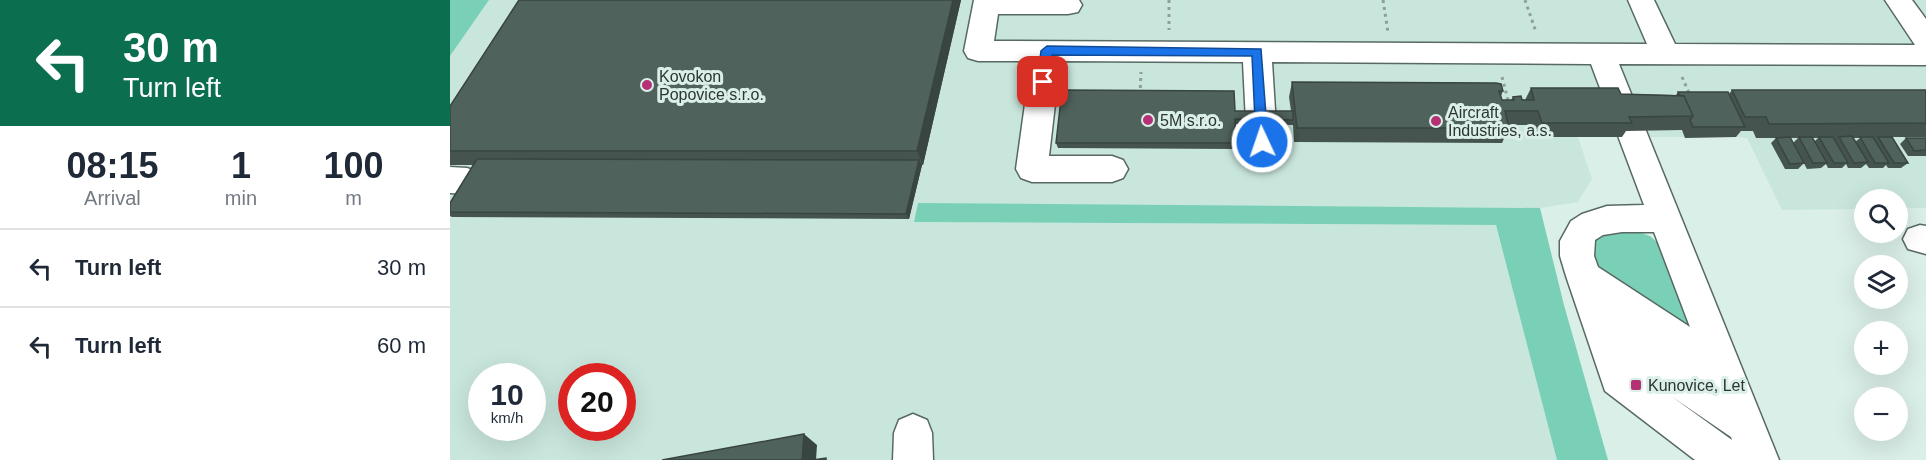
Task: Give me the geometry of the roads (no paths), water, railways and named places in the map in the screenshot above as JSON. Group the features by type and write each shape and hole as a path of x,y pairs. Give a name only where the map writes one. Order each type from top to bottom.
{"street":[{"path":"1641,0 1672,63"},
{"path":"1898,0 1926,40"},
{"path":"1068,5 986,3 978,51 1601,54 1672,63 1926,55"},
{"path":"1047,51 1032,169 1112,169"},
{"path":"1257,52 1262,142"},
{"path":"1601,54 1665,219 1741,428"},
{"path":"1665,219 1606,219 1587,227 1582,231 1576,243 1577,256 1614,374 1621,383 1741,428"},
{"path":"1596,314 1741,428"}],"place":[{"name":"Kovokon Popovice s.r.o.","path":"647,85"},
{"name":"5M s.r.o.","path":"1148,120"},
{"name":"Aircraft Industries, a.s.","path":"1436,121"},
{"name":"Kunovice, Let","path":"1636,385"}]}
